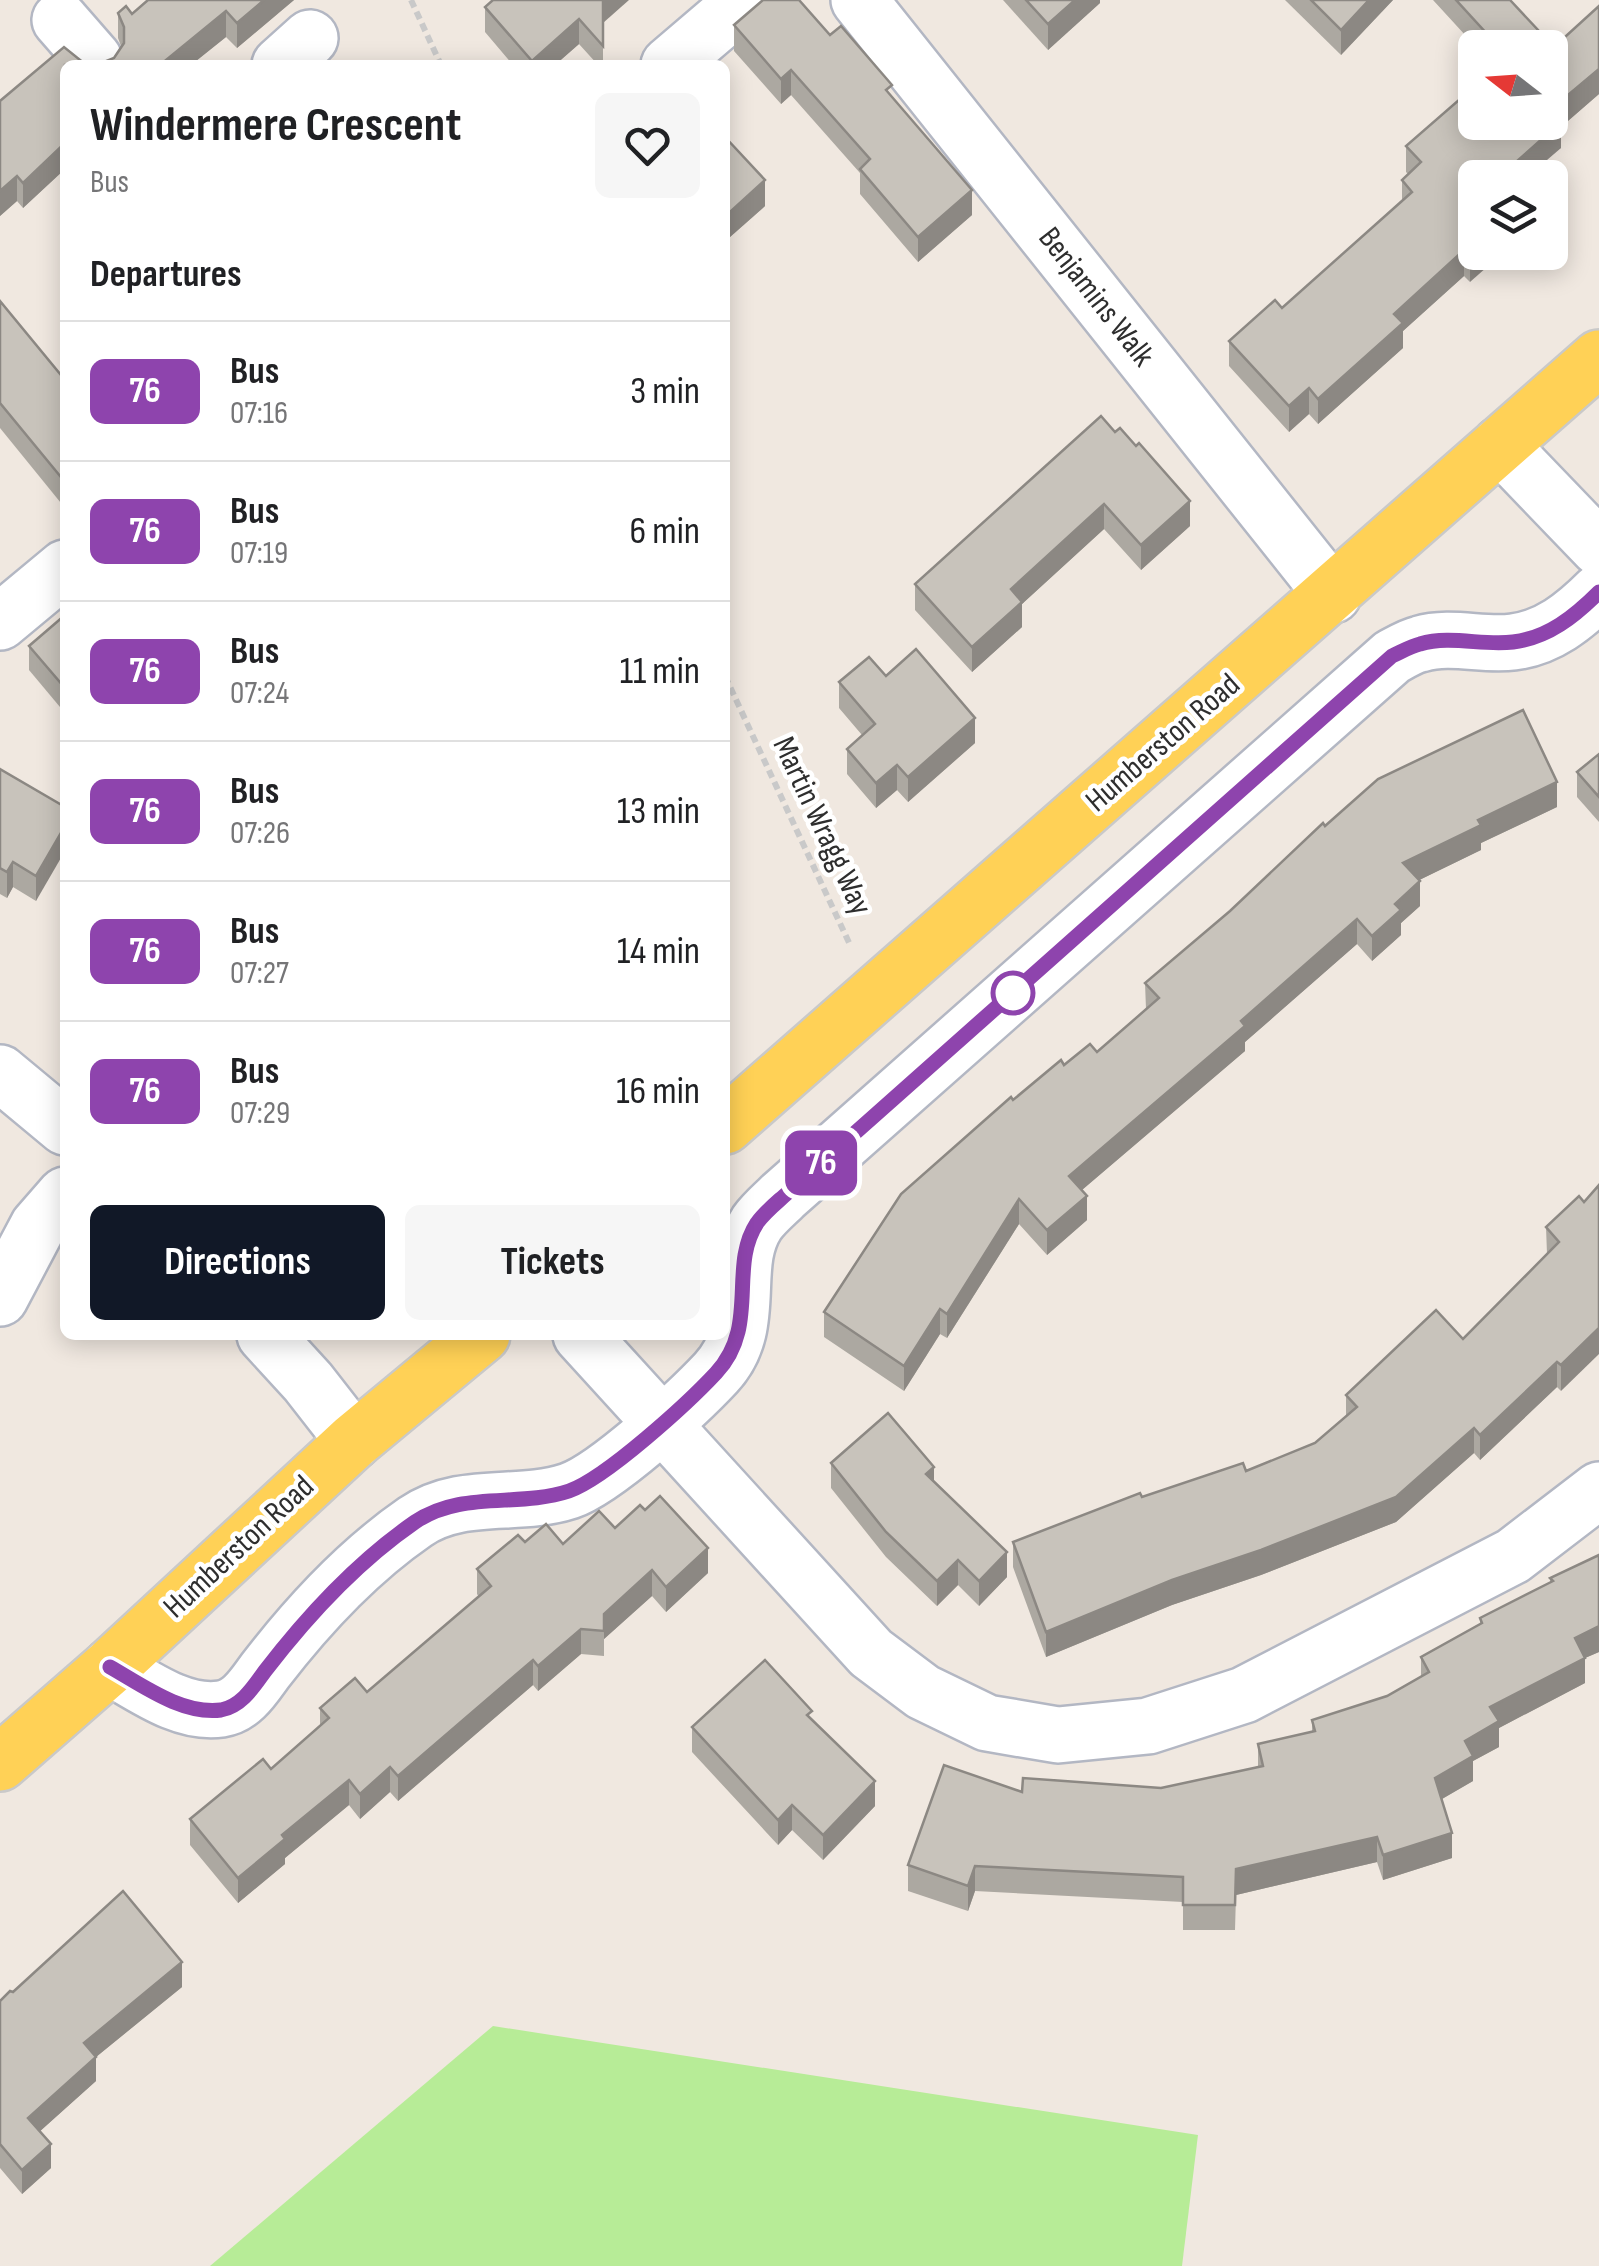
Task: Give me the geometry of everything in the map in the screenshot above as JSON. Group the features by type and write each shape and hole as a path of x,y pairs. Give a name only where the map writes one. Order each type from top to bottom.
{"main road":[{"name":"Humberston Road","path":"730,1122 1599,358"},
{"name":"Humberston Road","path":"0,1763 110,1667 354,1441 476,1340"}],"street":[{"path":"675,60 745,0"},
{"name":"Benjamins Walk","path":"859,0 1332,595"},
{"path":"1500,444 1599,548"},
{"path":"6,606 60,571"},
{"path":"110,1667 189,1707 220,1710 239,1703 310,1614 417,1521 457,1504 570,1490 611,1466 717,1372 732,1352 743,1307 744,1260 756,1224 1392,656 1420,644 1454,640 1514,642 1548,632 1577,614 1599,592"},
{"path":"0,1073 60,1123"},
{"path":"0,1298 38,1226 60,1202"},
{"path":"270,1340 354,1441"},
{"path":"585,1340 871,1653 922,1692 987,1722 1058,1735 1148,1726 1244,1696 1513,1556 1599,1490"}],"path":[{"path":"410,0 439,60"},
{"name":"Martin Wragg Way","path":"730,687 874,996"}],"green space":[{"path":"493,2026 1198,2135 1182,2266 210,2266"}],"building":[{"path":"148,0 264,0 237,23 226,11 166,60 109,60 124,43 124,27 118,13 126,6 132,14"},
{"path":"493,0 603,0 603,46 579,19 531,60 485,7"},
{"path":"763,0 799,0 830,35 841,26 892,85 886,90 972,190 918,237 860,169 870,159 791,70 781,79 734,25"},
{"path":"1026,0 1075,0 1048,24"},
{"path":"1311,0 1369,0 1341,30"},
{"path":"1456,0 1510,0 1538,30 1484,30"},
{"path":"1599,6 1599,69 1568,95 1568,34"},
{"path":"64,47 80,60 60,60 60,148 23,183 17,176 0,191 0,101"},
{"path":"1458,101 1458,140 1541,140 1518,160 1458,160 1458,255 1394,314 1403,323 1318,399 1309,388 1289,406 1229,341 1275,300 1282,308 1412,192 1402,180 1421,162 1406,146"},
{"path":"730,142 765,180 730,212"},
{"path":"0,301 60,374 60,476 0,403"},
{"path":"1101,416 1115,432 1120,428 1136,446 1139,443 1190,501 1141,545 1104,504 1011,589 1022,602 972,647 915,584"},
{"path":"60,619 60,682 29,646"},
{"path":"916,649 975,718 908,777 897,765 876,783 847,749 875,724 839,682 869,657 886,676"},
{"path":"1523,710 1557,782 1478,820 1481,825 1403,863 1420,881 1395,904 1401,910 1372,936 1357,919 1241,1021 1245,1026 1069,1176 1087,1196 1047,1230 1019,1199 947,1314 940,1309 904,1366 824,1312 901,1194 1011,1097 1013,1100 1061,1060 1064,1065 1090,1044 1097,1052 1159,998 1145,983 1230,911 1323,823 1325,826 1378,779"},
{"path":"1599,754 1599,797 1577,772"},
{"path":"0,769 60,804 60,835 36,876 13,862 7,872 0,868"},
{"path":"1599,1185 1599,1328 1480,1435 1474,1428 1396,1497 1172,1580 1046,1632 1013,1542 1140,1493 1142,1497 1243,1463 1246,1471 1315,1443 1357,1407 1346,1395 1436,1310 1463,1339 1559,1242 1546,1227 1579,1196 1584,1202"},
{"path":"888,1413 934,1467 926,1474 1007,1552 979,1581 958,1560 937,1581 886,1532 831,1463"},
{"path":"660,1496 708,1548 666,1587 652,1570 604,1614 604,1631 581,1629 538,1666 533,1660 398,1776 390,1767 360,1794 349,1780 282,1835 285,1839 238,1878 190,1819 263,1759 271,1769 329,1718 320,1708 355,1678 367,1692 491,1586 477,1569 518,1535 525,1542 546,1524 563,1544 599,1511 615,1528 640,1505 645,1510"},
{"path":"1599,1555 1599,1626 1575,1638 1585,1658 1490,1707 1499,1721 1465,1741 1473,1756 1435,1778 1452,1833 1383,1855 1377,1837 1236,1869 1235,1905 1183,1905 1183,1877 975,1866 968,1886 908,1865 944,1765 1022,1792 1023,1778 1161,1788 1263,1766 1258,1744 1315,1731 1312,1720 1387,1696 1429,1672 1421,1657 1482,1623 1480,1618"},
{"path":"765,1660 812,1711 807,1715 875,1781 823,1835 792,1805 778,1820 692,1727"},
{"path":"123,1891 182,1962 84,2043 96,2057 28,2118 51,2144 22,2170 0,2144 0,2001"}],"bus line":[{"name":"76","path":"110,1667 189,1707 220,1710 239,1703 310,1614 417,1521 444,1506 570,1490 611,1466 717,1372 732,1352 743,1307 744,1260 756,1224 1392,656 1420,644 1454,640 1514,642 1548,632 1577,614 1599,592"}]}
